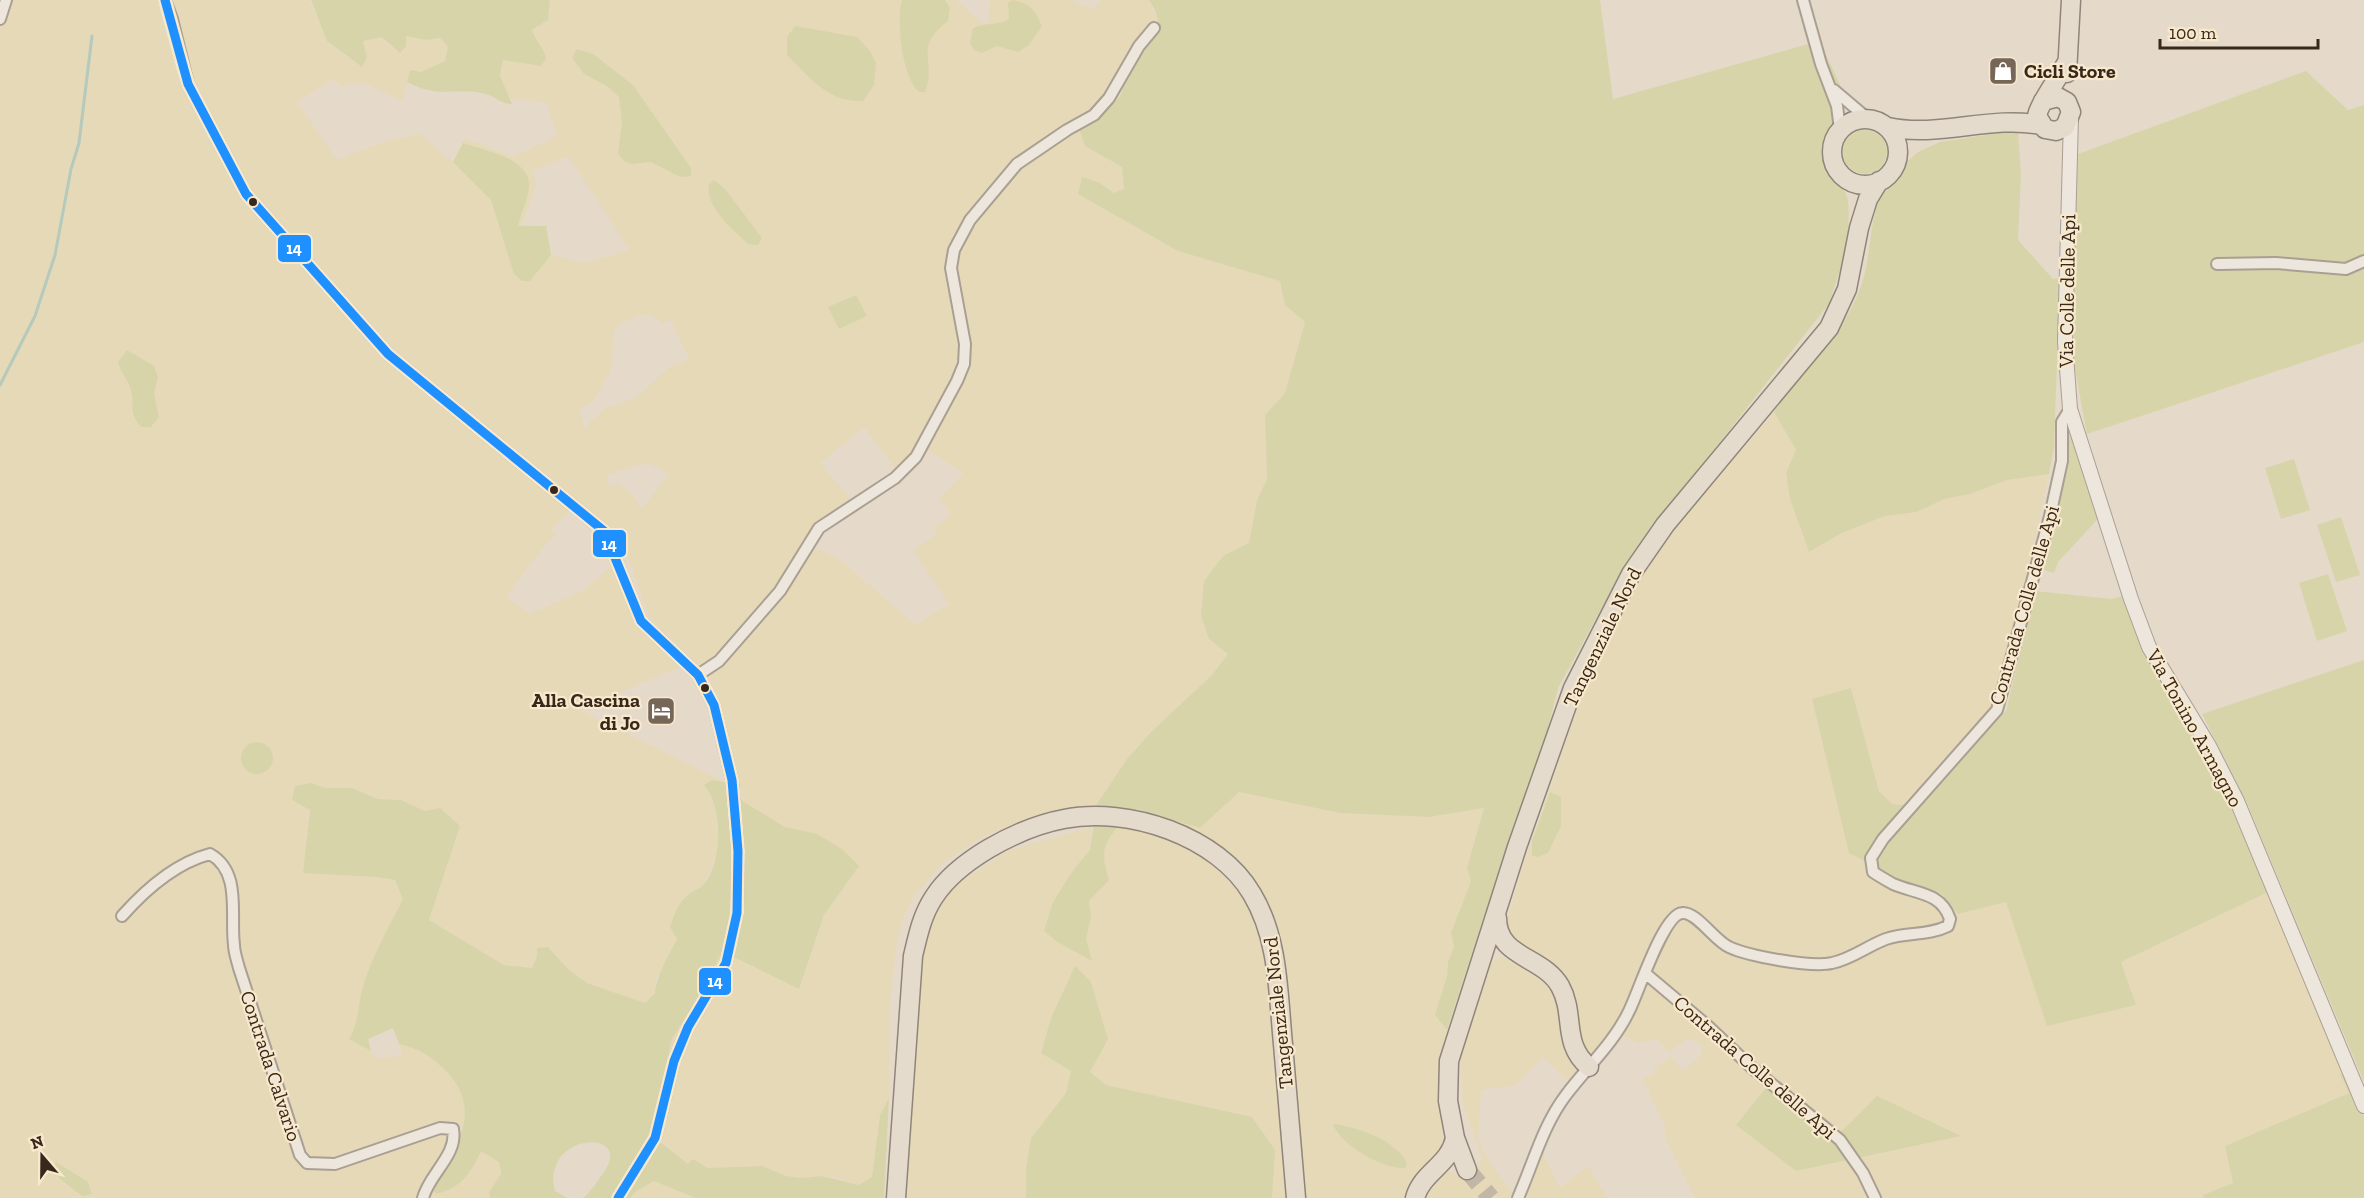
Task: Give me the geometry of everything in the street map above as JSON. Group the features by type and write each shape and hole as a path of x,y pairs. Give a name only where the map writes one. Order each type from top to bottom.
{"main road":[{"name":"Via Colle delle Api","path":"2070,112 2067,62 2071,0"},
{"name":"Via Colle delle Api","path":"2041,103 2055,85 2067,62"},
{"path":"1888,127 1898,148 1897,159 1888,176 1869,185 1849,181 1835,167 1832,157 1834,138 1840,129 1857,119 1867,118 1888,127 1906,131 2002,122 2061,130 2070,112 2058,97 2002,122"},
{"path":"2041,103 2037,116 2043,127"},
{"path":"1897,159 1922,139 1941,129"},
{"name":"Tangenziale Nord","path":"1849,181 1859,228"},
{"name":"Tangenziale Nord","path":"1443,1163 1466,1168 1455,1138 1448,1101 1449,1061 1497,916 1517,847 1573,688 1631,574 1665,525 1829,328 1848,289 1859,228 1868,199 1880,181"},
{"name":"Tangenziale Nord","path":"896,1198 909,987 921,921 935,895 956,872 1003,841 1033,827 1065,818 1098,816 1132,819 1153,824 1194,841 1215,854 1250,890 1270,934 1296,1198"},
{"path":"1497,916 1500,937 1515,953 1548,971 1560,986 1566,1004 1574,1050 1589,1067"},
{"path":"1478,971 1488,957 1515,953"},
{"path":"1415,1198 1427,1175 1443,1163 1453,1148 1455,1138"}],"street":[{"path":"0,19 6,0"},
{"path":"165,0 189,84 208,127 246,194 388,354 604,531 641,621 698,675 714,705 732,780 738,851 737,913 726,963 688,1027 674,1061 655,1138 618,1198"},
{"path":"1803,0 1821,64 1832,88 1840,129"},
{"path":"698,675 719,661 780,591 819,528 895,478 916,457 964,364 965,344 951,268 954,250 970,220 1017,164 1067,130 1094,115 1109,98 1139,46 1154,28"},
{"path":"1832,88 1867,118"},
{"name":"Via Colle delle Api","path":"2070,112 2065,342 2070,409"},
{"name":"Via Colle delle Api","path":"2043,127 2061,148 2068,172"},
{"path":"2217,264 2276,263 2346,269 2364,261"},
{"name":"Contrada Colle delle Api","path":"1518,1198 1547,1127 1565,1096 1608,1046 1629,1012 1645,973 1674,917 1681,913 1689,914 1727,947 1759,956 1830,964 1853,957 1885,939 1935,932 1948,926 1950,919 1941,902 1924,893 1894,884 1873,872 1871,858 1883,839 1997,710 2050,516 2062,461 2062,422 2070,409"},
{"name":"Via Tonino Armagno","path":"2070,409 2131,599 2149,647 2209,746 2237,801 2359,1082 2364,1106"},
{"name":"Contrada Calvario","path":"122,916 140,895 193,858 210,854 220,860 230,880 235,909 233,944 239,968 300,1155 307,1163 335,1164 430,1131 453,1129 455,1138 445,1160 428,1184 423,1198"},
{"name":"Contrada Colle delle Api","path":"1645,973 1710,1027 1751,1067 1840,1140 1863,1173 1875,1198"}],"shaded area":[{"path":"0,0 311,0 312,7 336,49 362,67 367,58 362,41 382,37 391,47 406,36 426,40 440,38 449,46 445,61 421,72 410,70 402,101 362,82 341,86 334,79 297,102 337,160 386,141 420,134 453,162 465,138 513,157 557,136 547,102 510,99 500,76 503,60 520,62 539,46 532,30 548,20 550,0 956,0 982,23 988,23 990,0 1071,0 1094,10 1100,0 1149,0 1160,25 1133,61 1120,96 1100,118 1079,129 1108,159 1122,167 1125,189 1114,193 1099,183 1082,178 1078,194 1178,251 1281,281 1285,305 1305,322 1285,393 1265,415 1267,479 1257,500 1249,543 1223,557 1204,581 1201,616 1209,639 1228,654 1213,675 1152,731 1127,759 1097,804 1023,820 975,841 943,863 914,896 902,920 896,950 890,1002 889,1098 880,1115 872,1178 859,1185 843,1179 823,1176 803,1178 786,1176 762,1166 708,1168 693,1159 688,1164 674,1155 670,1147 649,1134 672,1039 705,985 722,950 799,989 824,915 859,866 817,835 785,827 744,802 711,679 649,617 620,536 559,486 554,490 573,507 551,529 556,535 546,544 506,596 529,614 583,591 614,563 639,624 683,666 579,710 725,782 712,780 705,785 718,813 716,827 719,841 714,862 703,885 686,896 678,906 670,927 677,939 666,965 656,979 655,993 645,1004 587,983 569,970 548,947 537,957 532,968 504,965 429,920 437,897 425,811 401,800 378,799 352,788 326,788 311,783 304,873 376,877 395,881 403,899 372,965 361,995 355,1029 350,1039 371,1051 374,1058 402,1056 399,1044 410,1046 435,1060 459,1085 464,1097 465,1115 456,1148 447,1164 471,1172 481,1150 499,1162 501,1174 489,1192 490,1198 0,1198","holes":["568,156 630,250 583,263 551,255 546,226 522,225 536,184 532,171","640,315 649,315 664,323 671,320 689,359 668,368 636,398 606,408 589,423 586,431 578,410 593,401 611,370 614,333 620,324","864,427 897,471 920,444 964,474 939,498 951,514 934,528 937,534 913,550 949,604 916,625 840,560 821,550 812,551 804,548 825,519 851,500 820,463","649,464 669,474 642,508 627,489 618,484 609,486 607,475 637,465"]},
{"path":"311,0 550,0 548,20 532,30 546,59 541,66 503,60 500,76 512,104 475,92 429,90 407,82 410,70 421,72 445,61 448,46 440,38 426,40 406,36 406,46 400,53 382,37 363,41 367,58 362,67 327,41"},
{"path":"902,0 945,0 950,8 948,21 937,31 928,48 929,71 925,92 919,92 913,85 905,62 900,35"},
{"path":"1012,0 1031,8 1042,26 1029,45 1018,52 997,46 982,53 974,50 970,43 973,28 1001,23 1009,19 1008,3"},
{"path":"1149,0 1600,0 1613,99 1819,41 1840,84 1831,103 1833,123 1825,158 1831,176 1847,197 1849,215 1847,242 1828,305 1675,499 1621,573 1558,688 1547,732 1501,863 1447,1030 1435,1015 1454,947 1451,933 1471,881 1467,868 1484,808 1429,817 1340,813 1239,792 1200,828 1137,809 1113,832 1108,840 1104,856 1109,880 1089,901 1091,917 1086,939 1092,961 1056,941 1044,931 1053,902 1071,873 1090,850 1097,804 1127,759 1152,731 1212,675 1228,654 1209,639 1201,616 1204,581 1223,556 1249,543 1257,500 1267,479 1265,415 1285,393 1305,322 1285,305 1280,281 1178,251 1078,194 1082,177 1100,183 1114,193 1124,189 1122,167 1085,146 1079,129 1100,118 1120,96 1133,61 1160,26"},
{"path":"795,26 857,37 870,51 876,63 874,85 863,101 840,98 820,87 787,55 787,37"},
{"path":"577,49 593,54 633,85 691,168 691,176 680,177 651,162 632,164 625,162 618,154 622,122 619,97 607,86 584,74 572,58"},
{"path":"2306,71 2348,110 2364,105 2364,342 2087,434 2074,364 2073,279 2078,154"},
{"path":"1865,130 1874,131 1881,136 1886,143 1886,161 1881,168 1874,173 1865,174 1856,173 1849,168 1844,161 1843,152 1844,143 1849,136 1856,131"},
{"path":"2018,130 2021,175 2018,240 2053,279 2060,278 2054,448 2049,474 2007,480 1970,494 1944,499 1917,512 1885,516 1842,533 1809,552 1790,499 1786,473 1796,450 1774,412 1830,342 1857,296 1865,273 1878,202 1882,194 1899,179 1909,160 1918,152 1940,142"},
{"path":"463,143 504,156 522,168 527,176 529,190 518,226 546,226 551,255 530,281 522,281 514,274 491,200 453,162"},
{"path":"714,180 725,189 762,238 758,245 748,244 716,210 709,193 709,185"},
{"path":"856,295 867,316 839,329 828,307"},
{"path":"127,350 154,366 158,377 154,394 159,417 151,427 141,427 134,416 131,391 118,362"},
{"path":"1774,412 1796,451 1786,473 1790,499 1809,552 1842,533 1885,516 1917,512 1944,499 1970,494 2007,480 2049,474 2022,597 1990,710 1904,805 1892,804 1879,791 1851,688 1861,860 1902,881 1942,894 1958,914 2006,902 2136,1005 2121,962 2268,892 2347,1074 2340,1075 2349,1093 2337,1098 2233,1183 2204,1195 2204,1198 1880,1198 1861,1157 1960,1135 1840,1133 1796,1170 1846,1161 1860,1178 1870,1198 1695,1198 1664,1135 1666,1129 1643,1079 1655,1073 1654,1069 1671,1056 1683,1071 1701,1055 1702,1045 1689,1038 1669,1052 1657,1039 1638,1043 1620,1034 1596,1064 1580,1046 1573,1002 1512,941 1507,919 1528,851 1583,693 1596,673 1613,631 1637,586 1668,537"},
{"path":"2068,429 2072,430 2098,519 2058,562 2054,573 2041,569 2068,460"},
{"path":"2294,459 2310,510 2281,519 2265,468"},
{"path":"2341,517 2360,575 2336,582 2317,525"},
{"path":"2328,574 2347,631 2317,641 2299,583"},
{"path":"2035,591 2112,599 2122,596 2157,673 2208,755 2268,892 2121,962 2136,1005 2047,1026 2006,902 1958,914 1942,894 1902,881 1849,853 1812,699 1851,688 1879,791 1892,804 1904,805 1911,814 2006,711"},
{"path":"2364,660 2364,1082 2245,799 2202,714"},
{"path":"257,742 269,746 273,758 269,770 257,774 245,770 241,758 245,746"},
{"path":"712,780 725,782 744,802 785,827 817,834 842,849 859,866 824,915 799,989 722,951 705,985 672,1039 649,1134 612,1198 583,1198 597,1182 610,1160 608,1149 600,1143 587,1143 573,1147 561,1156 554,1171 555,1191 567,1198 490,1198 489,1192 501,1174 499,1162 481,1151 465,1178 446,1191 437,1194 430,1189 456,1146 465,1116 458,1086 430,1057 399,1044 393,1028 368,1039 371,1051 349,1039 356,1022 361,994 369,969 403,899 395,880 303,873 310,810 292,800 295,786 311,783 326,788 352,788 378,799 401,800 425,811 440,808 460,826 429,920 504,965 532,968 537,957 537,948 548,947 569,970 587,983 645,1003 655,993 660,973 677,939 670,927 677,910 685,898 703,885 710,876 714,864 717,850 717,820 715,806 704,785"},
{"path":"1239,792 1340,813 1429,817 1485,808 1467,868 1471,881 1451,933 1454,947 1435,1015 1447,1030 1442,1056 1443,1145 1414,1179 1408,1198 1305,1198 1279,932 1273,914 1257,885 1220,847 1198,834 1209,861 1243,896 1262,936 1288,1198 1272,1198 1275,1150 1205,1108 1106,1085 1090,1072 1108,1038 1099,1013 1063,995 1051,1018 1041,1052 1071,1071 1066,1093 1031,1138 1026,1169 1026,1198 904,1198 921,948 934,916 955,885 1009,850 1092,827 1090,850 1071,873 1053,902 1044,931 1091,960 1086,939 1091,917 1089,901 1109,880 1102,861 1107,838 1137,809 1165,816"},
{"path":"1550,792 1561,797 1561,826 1548,853 1538,857 1532,856 1532,841"},
{"path":"1500,957 1512,958 1536,969 1555,989 1578,1075 1571,1084 1543,1057 1516,1085 1481,1090 1478,1140 1491,1164 1517,1198 1422,1198 1442,1172 1451,1172 1458,1176 1483,1160 1463,1105 1460,1052 1487,966"},
{"path":"1075,966 1091,982 1108,1039 1090,1072 1106,1085 1252,1117 1275,1150 1272,1198 1026,1198 1026,1169 1031,1138 1066,1093 1071,1071 1041,1053 1051,1018"},
{"path":"2340,1074 2347,1074 2364,1117 2364,1198 2204,1198 2203,1195 2233,1183 2225,1146 2349,1093"},
{"path":"1773,1079 1840,1133 1877,1096 1961,1136 1796,1171 1736,1125"},
{"path":"889,1098 884,1198 696,1198 654,1181 635,1192 630,1198 624,1198 658,1140 688,1164 693,1159 708,1168 762,1166 786,1176 803,1178 822,1176 859,1185 872,1177 880,1115"},
{"path":"1333,1124 1354,1128 1385,1141 1402,1155 1407,1163 1405,1168 1386,1165 1363,1154 1344,1140"},
{"path":"1542,1151 1560,1188 1588,1166 1608,1198 1525,1198"},
{"path":"56,1162 88,1182 92,1194 82,1196 60,1179 53,1169"},
{"path":"654,1181 696,1198 630,1198 635,1192"}],"waterway":[{"path":"0,385 35,316 55,255 71,169 79,143 92,36"}],"tunnel":[{"path":"1467,1170 1491,1198"}],"transit line":[{"name":"14","path":"165,0 188,84 246,194 388,354 604,531 641,621 698,675 714,705 732,780 738,851 737,913 726,963 688,1027 674,1061 655,1138 618,1198"}],"place":[{"name":"Cicli Store","path":"2003,71"},
{"name":"Alla Cascina di Jo","path":"661,711"}]}
